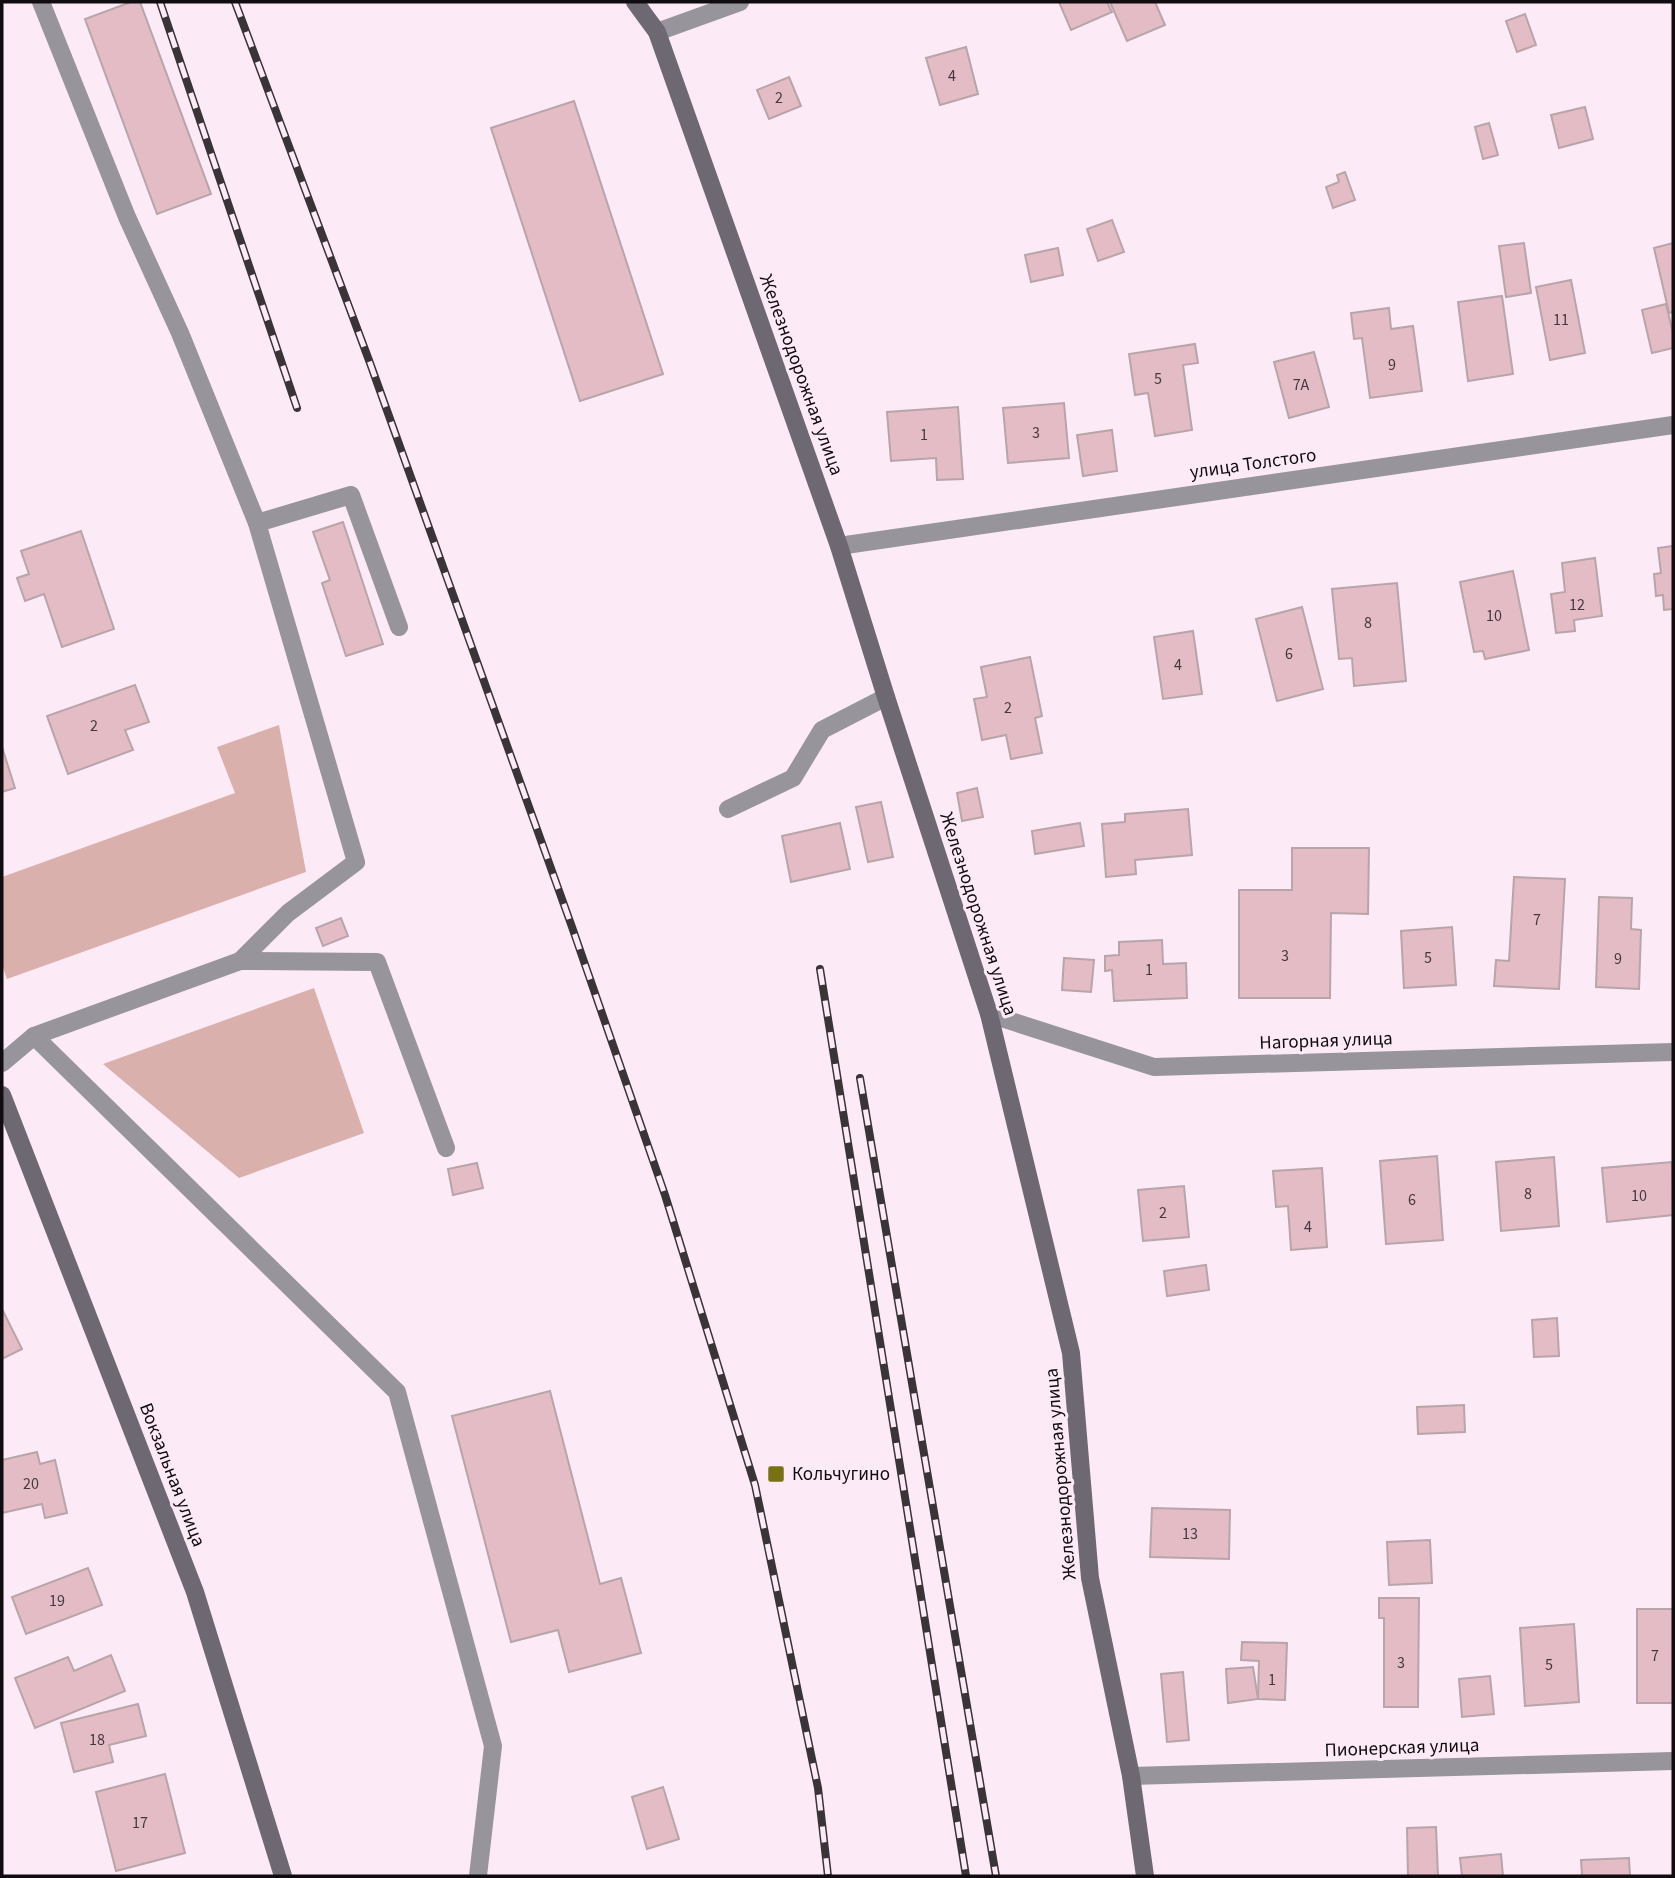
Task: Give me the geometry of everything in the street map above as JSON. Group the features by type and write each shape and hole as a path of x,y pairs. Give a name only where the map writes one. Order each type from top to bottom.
{"street":[{"path":"41,2 127,217 180,333 257,523 356,862 288,913 240,961"},
{"name":"Железнодорожная улица","path":"635,2 657,32 839,546 989,1014 1071,1353 1090,1578 1131,1776 1145,1876"},
{"path":"657,32 740,2"},
{"name":"улица Толстого","path":"839,546 1673,425"},
{"path":"257,523 351,495 399,627"},
{"path":"728,809 793,778 822,730 886,697"},
{"path":"2,1063 34,1036 240,961 377,962 446,1148"},
{"name":"Нагорная улица","path":"989,1014 1154,1067 1673,1052"},
{"path":"34,1036 397,1392 493,1746 478,1876"},
{"name":"Вокзальная улица","path":"2,1095 195,1592 283,1876"},
{"name":"Пионерская улица","path":"1131,1776 1673,1761"}],"shaded area":[{"path":"279,725 306,872 7,979 2,965 2,877 235,793 217,747"},
{"path":"314,988 364,1133 239,1178 103,1064"}],"building":[{"path":"131,2 140,2 211,194 157,214 85,19"},
{"path":"1059,2 1107,2 1112,12 1071,30"},
{"path":"1110,2 1155,2 1165,25 1127,41"},
{"path":"1525,14 1536,45 1517,52 1506,21"},
{"path":"966,47 978,94 940,105 926,58"},
{"path":"789,77 801,106 769,119 757,90"},
{"path":"574,101 663,374 580,401 491,128"},
{"path":"1585,107 1593,139 1559,148 1551,115"},
{"path":"1489,123 1498,155 1483,159 1475,127"},
{"path":"1345,172 1355,200 1333,208 1326,187 1339,182 1337,175"},
{"path":"1112,220 1124,252 1098,261 1087,229"},
{"path":"1524,243 1531,293 1506,297 1499,246"},
{"path":"1673,243 1673,312 1669,313 1654,248"},
{"path":"1058,248 1063,275 1031,282 1025,255"},
{"path":"1571,280 1585,353 1550,360 1536,287"},
{"path":"1502,296 1513,374 1468,381 1458,302"},
{"path":"1666,304 1673,333 1673,348 1652,353 1642,310"},
{"path":"1389,308 1391,329 1413,326 1422,391 1370,398 1362,338 1354,339 1351,313"},
{"path":"1195,344 1198,363 1183,365 1192,430 1155,436 1148,393 1135,395 1129,354"},
{"path":"1314,352 1329,407 1289,418 1274,362"},
{"path":"1064,403 1069,458 1008,463 1003,408"},
{"path":"958,407 963,479 937,480 936,458 891,461 887,412"},
{"path":"1112,430 1117,471 1083,476 1077,435"},
{"path":"343,522 383,644 346,656 322,583 330,580 313,532"},
{"path":"81,531 114,629 62,647 44,594 25,601 17,578 29,574 21,551"},
{"path":"1673,546 1673,609 1664,610 1663,595 1656,596 1654,574 1661,573 1658,548"},
{"path":"1595,558 1602,616 1574,620 1575,631 1556,633 1551,594 1565,592 1562,563"},
{"path":"1513,571 1529,650 1485,659 1483,651 1474,652 1460,582"},
{"path":"1397,583 1406,681 1354,686 1352,658 1339,659 1332,589"},
{"path":"1302,607 1323,689 1277,701 1256,619"},
{"path":"1193,631 1202,694 1163,699 1154,637"},
{"path":"1030,657 1042,716 1035,718 1042,753 1011,759 1006,735 982,740 974,699 987,697 981,667"},
{"path":"135,685 149,722 125,730 133,750 68,774 47,716"},
{"path":"2,747 15,788 2,792"},
{"path":"977,788 983,817 962,821 957,793"},
{"path":"881,802 893,857 868,862 856,807"},
{"path":"1188,809 1192,855 1135,860 1136,874 1106,877 1102,824 1125,822 1125,814"},
{"path":"840,823 850,869 791,882 782,836"},
{"path":"1080,823 1084,846 1035,854 1032,831"},
{"path":"1292,848 1369,848 1368,914 1331,913 1330,998 1239,998 1239,890 1292,890"},
{"path":"1514,877 1565,879 1559,989 1494,986 1496,960 1509,961"},
{"path":"1599,897 1632,898 1631,929 1641,930 1639,989 1596,987"},
{"path":"341,918 348,936 323,946 316,928"},
{"path":"1452,927 1456,985 1404,988 1401,931"},
{"path":"1162,940 1163,964 1186,963 1187,998 1114,1001 1112,970 1105,971 1105,956 1119,955 1119,942"},
{"path":"1064,958 1094,960 1091,992 1062,990"},
{"path":"1437,1156 1443,1240 1386,1244 1380,1161"},
{"path":"1554,1157 1559,1226 1501,1231 1496,1162"},
{"path":"1672,1162 1673,1215 1607,1222 1602,1168"},
{"path":"477,1163 483,1188 453,1195 448,1169"},
{"path":"1322,1168 1327,1247 1291,1250 1288,1206 1276,1207 1273,1171"},
{"path":"1184,1186 1189,1237 1143,1241 1138,1190"},
{"path":"1206,1265 1209,1290 1167,1296 1164,1271"},
{"path":"2,1309 22,1349 2,1359"},
{"path":"1557,1318 1559,1356 1534,1357 1532,1320"},
{"path":"550,1391 600,1584 621,1578 641,1653 569,1672 558,1630 511,1642 452,1416"},
{"path":"1464,1405 1465,1432 1418,1434 1417,1407"},
{"path":"37,1452 40,1464 55,1460 67,1513 45,1518 42,1504 2,1513 2,1460"},
{"path":"1152,1508 1230,1510 1229,1559 1150,1557"},
{"path":"1430,1540 1432,1583 1389,1585 1387,1542"},
{"path":"88,1568 102,1605 26,1634 12,1597"},
{"path":"1379,1598 1419,1598 1418,1707 1384,1707 1384,1618 1379,1618"},
{"path":"1637,1609 1673,1609 1673,1703 1637,1703"},
{"path":"1574,1624 1579,1702 1525,1706 1520,1628"},
{"path":"1242,1642 1287,1643 1285,1700 1258,1699 1259,1661 1241,1660"},
{"path":"111,1655 125,1691 35,1728 15,1678 68,1657 74,1671"},
{"path":"1253,1667 1258,1699 1228,1703 1226,1669"},
{"path":"1183,1672 1189,1740 1167,1742 1161,1674"},
{"path":"1490,1676 1494,1714 1462,1717 1459,1679"},
{"path":"138,1704 146,1736 109,1745 113,1762 74,1772 61,1723"},
{"path":"165,1774 185,1853 116,1871 96,1792"},
{"path":"663,1787 679,1839 647,1849 632,1797"},
{"path":"1436,1827 1438,1876 1408,1876 1407,1828"},
{"path":"1501,1854 1503,1876 1462,1876 1460,1858"},
{"path":"1629,1858 1630,1876 1582,1876 1581,1860"}],"railway":[{"path":"160,2 297,408"},
{"path":"235,2 370,363 665,1195 755,1485 818,1788 828,1876"},
{"path":"820,969 966,1876"},
{"path":"860,1078 996,1876"}],"place":[{"name":"Кольчугино","path":"776,1474"}]}
